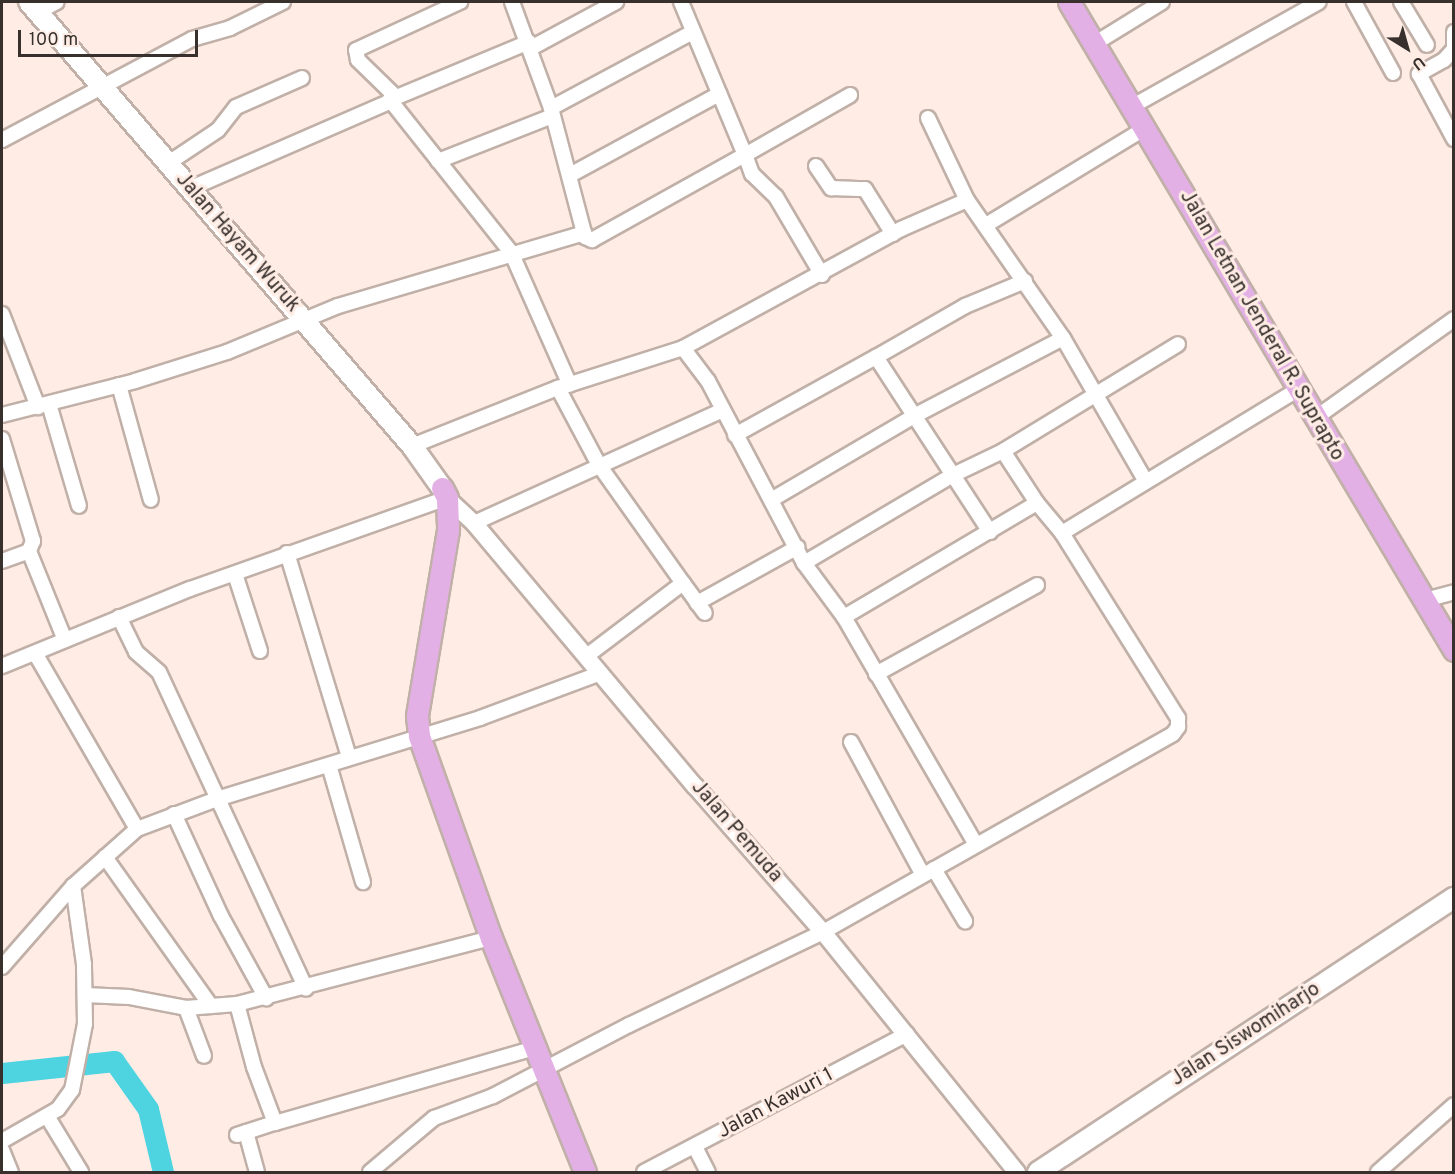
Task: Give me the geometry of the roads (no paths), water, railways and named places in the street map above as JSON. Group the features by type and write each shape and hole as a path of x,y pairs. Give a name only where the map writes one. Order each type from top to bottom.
{"main road":[{"name":"Jalan Letnan Jenderal R. Suprapto","path":"1069,2 1299,389 1314,419 1454,650"},
{"name":"Jalan Hayam Wuruk","path":"33,7 101,89 412,446 444,493"},
{"path":"444,493 446,554 422,676 417,716 419,736 491,938 585,1173"},
{"name":"Jalan Siswomiharjo","path":"1038,1173 1454,898"}],"street":[{"path":"33,7 57,2"},
{"path":"2,140 192,39 230,28 283,2"},
{"path":"460,2 356,50 358,60 393,99 438,161 511,252 564,387 599,465 701,608 798,547"},
{"path":"512,2 530,45 552,112 584,232 592,240 850,95"},
{"path":"189,189 393,99 530,45 616,2"},
{"path":"681,2 753,174 776,197 822,275"},
{"path":"1094,44 1162,2"},
{"path":"1131,107 1303,5 1319,2"},
{"path":"1354,2 1393,73"},
{"path":"1401,2 1427,45"},
{"path":"438,161 552,112 693,32"},
{"path":"1454,32 1454,47 1444,60 1419,74 1454,139"},
{"path":"167,164 218,130 236,107 302,78"},
{"path":"570,175 718,94"},
{"path":"928,118 967,200 1063,338 1145,480"},
{"path":"986,225 1144,129"},
{"path":"816,166 831,188 865,189 893,234"},
{"path":"412,446 564,387 683,348 822,275 893,234 967,200"},
{"path":"2,415 119,385 227,352 303,319 511,252 584,232"},
{"path":"735,435 965,306 1025,281"},
{"path":"2,314 44,406 79,506"},
{"path":"1314,419 1454,319"},
{"path":"771,500 914,416 1063,338"},
{"path":"804,563 953,475 1003,451 1095,391 1178,344"},
{"path":"683,348 708,381 735,435 798,547 804,563 844,617 976,845"},
{"path":"876,357 990,532"},
{"path":"119,385 151,500"},
{"path":"1062,533 1145,480 1299,389"},
{"path":"474,523 723,410"},
{"path":"2,440 33,542 29,551 2,561"},
{"path":"370,1173 434,1118 493,1096 824,932 1178,727 1178,718 1062,533 1037,502 1003,451"},
{"path":"2,666 120,617 444,493"},
{"name":"Jalan Pemuda","path":"444,493 474,523 824,932 1017,1173"},
{"path":"844,617 1037,502"},
{"path":"29,551 65,640"},
{"path":"286,553 349,757"},
{"path":"235,574 260,651"},
{"path":"588,655 683,583"},
{"path":"876,674 1037,585"},
{"path":"1425,600 1454,592"},
{"path":"120,617 136,652 159,672 306,989"},
{"path":"35,652 137,829"},
{"path":"2,967 73,886 137,829 217,799 480,718 601,673"},
{"path":"851,742 928,872 964,921"},
{"path":"329,765 363,882"},
{"path":"174,814 221,916 266,998"},
{"path":"105,857 211,1006"},
{"path":"2,1141 47,1116 72,1090 85,1024 83,953 73,886"},
{"path":"85,995 129,997 186,1008 237,1004 306,989 491,938"},
{"path":"237,1004 261,1089 275,1123"},
{"path":"186,1008 204,1056"},
{"name":"Jalan Kawuri 1","path":"644,1173 907,1034"},
{"path":"257,1173 241,1133 534,1048"},
{"path":"1378,1173 1454,1105"},
{"path":"47,1116 81,1173"},
{"path":"694,1147 708,1173"},
{"path":"2,1150 11,1173"}],"waterway":[{"path":"2,1073 114,1061 148,1109 163,1172"}]}
